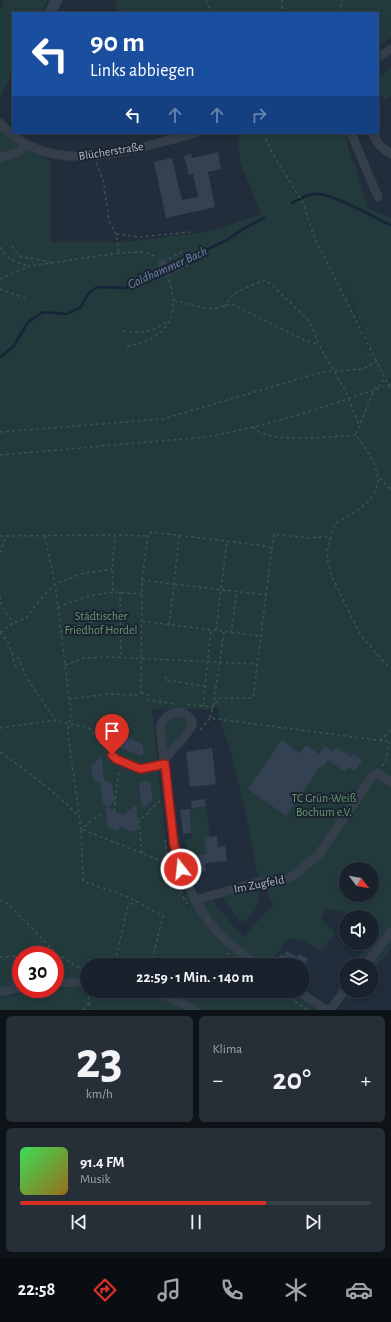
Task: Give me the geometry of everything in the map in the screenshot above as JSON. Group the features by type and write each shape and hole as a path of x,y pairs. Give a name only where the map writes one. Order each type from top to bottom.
{"street":[{"path":"379,56 391,49"},
{"name":"Blücherstraße","path":"0,123 5,129 27,145 40,151 66,157 95,156 150,145 192,134"},
{"path":"351,134 378,197"},
{"path":"373,134 380,146 391,154"},
{"path":"0,158 18,152 27,145"},
{"path":"163,262 168,273"},
{"path":"165,763 169,752 190,731 193,723 189,716 183,712 170,713 163,720 160,726 174,845 181,869 195,900 211,924 223,938 249,958"},
{"path":"112,755 119,761 140,769 165,763"},
{"path":"378,773 391,782"},
{"name":"Im Zugfeld","path":"195,900 258,882 276,884 292,877 319,854 374,774 378,773"},
{"path":"371,958 391,932"},
{"path":"64,983 80,982"},
{"path":"0,992 12,990"},
{"path":"170,998 195,1010"},
{"path":"308,998 326,1010"},
{"path":"330,1010 339,998"}],"path":[{"path":"206,0 212,12"},
{"path":"282,0 283,12"},
{"path":"339,12 342,0"},
{"path":"263,134 273,154 303,203 315,239 391,390"},
{"path":"95,156 105,188 109,221 116,234 119,253"},
{"path":"116,234 140,237 190,232"},
{"path":"12,246 19,256 52,262"},
{"path":"0,247 7,257 14,262 29,266"},
{"path":"0,279 29,266 52,262 119,253 144,252 152,254 163,262 182,252"},
{"path":"127,346 161,334 173,311 174,300 168,273 188,264"},
{"path":"224,307 233,294 264,280 271,284 310,322 319,345 346,392 359,425"},
{"path":"0,290 27,299"},
{"path":"174,300 194,306 212,309 232,304 304,340 319,345"},
{"path":"123,331 139,333 149,331 169,321"},
{"path":"0,432 163,418 322,372 363,369 377,361"},
{"path":"356,435 375,388 380,385 380,382 386,379"},
{"path":"0,455 206,437 252,427 340,402 391,384"},
{"path":"252,427 262,435 276,438 356,435"},
{"path":"356,435 370,455 380,477 391,490"},
{"path":"380,477 377,491 371,499 335,524 327,555 332,577 360,634 381,659 391,668"},
{"path":"0,536 147,536 152,532 263,545 272,549"},
{"path":"198,732 210,718 219,698 253,698 274,534 310,538 331,536"},
{"path":"113,592 112,569 115,535"},
{"path":"0,553 6,536"},
{"path":"45,536 55,584 71,717 68,734 81,829 83,881 136,901 163,916 153,958"},
{"path":"141,693 142,580 147,536"},
{"path":"169,625 179,536"},
{"path":"216,630 227,541"},
{"path":"20,663 14,665 14,659 9,644 0,632 13,623 26,618 55,584 82,574 112,569"},
{"path":"142,580 266,595"},
{"path":"57,607 89,596 113,592 142,594"},
{"path":"120,592 121,657"},
{"path":"231,633 237,592"},
{"path":"0,596 2,607 13,623"},
{"path":"60,631 107,618 120,617"},
{"path":"142,621 260,636"},
{"path":"203,706 211,630"},
{"path":"214,707 224,632"},
{"path":"65,665 84,658 121,657 257,664"},
{"path":"14,659 18,658 31,685 55,720"},
{"path":"166,676 165,680 205,686"},
{"path":"69,699 99,695 137,695 141,693 149,695 148,700 214,707"},
{"path":"210,718 390,742 386,761 378,773"},
{"path":"0,728 55,720 88,727 112,755"},
{"path":"379,741 391,730"},
{"path":"0,752 33,774 46,788 60,797 79,816"},
{"path":"114,811 119,761"},
{"path":"142,853 140,821 148,813 147,812 160,801"},
{"path":"81,829 103,812"},
{"path":"81,829 181,869"},
{"path":"0,900 8,904 49,946"},
{"path":"116,958 128,906 136,901"},
{"path":"0,958 12,957"},
{"path":"64,958 80,968"},
{"path":"89,998 90,1010"},
{"path":"290,998 308,1010"},
{"path":"84,1010 89,1002"}],"green space":[{"path":"4,0 48,0 42,12 12,12 12,73 0,97 0,11"},
{"path":"115,0 391,0 391,38 379,44 379,12 117,12"},
{"path":"391,69 391,96 385,100 379,93 379,78"},
{"path":"0,127 27,149 50,160 51,242 126,242 213,231 261,214 240,162 238,134 345,134 353,165 353,159 368,208 391,218 391,948 379,963 379,958 358,958 363,950 379,950 379,910 339,911 326,909 321,920 336,933 321,951 306,941 289,938 273,958 80,958 80,978 64,979 64,946 12,946 12,987 0,989","holes":["342,277 369,346 368,349","217,707 229,745 246,814 256,869 273,904 243,938 212,900 195,906 188,894 182,896 189,907 187,908 169,871 152,709 211,710"]},
{"path":"174,717 183,717 189,725 188,729 168,748 166,748 165,730 170,720"},
{"path":"206,806 210,837 204,838 206,854 194,855 187,853 185,839 191,838 189,821 191,820 190,809"},
{"path":"174,869 177,870 186,892 182,893"},
{"path":"254,887 259,893 257,906 253,914 243,922 236,917 221,896"},
{"path":"80,987 80,998 165,998 189,1010 0,1010 0,998 12,996 12,998 64,998 64,988"},
{"path":"176,998 299,998 317,1010 201,1010"}],"building":[{"path":"50,0 63,0 57,12 44,12"},
{"path":"218,152 221,169 208,172 215,207 166,218 154,162 172,158 182,200 198,197 193,174 189,175 184,156 191,154 192,158"},
{"path":"124,736 142,744 144,753 141,756 117,746 117,742"},
{"path":"282,740 300,753 306,745 319,754 325,746 333,752 337,747 351,757 353,754 362,761 355,771 351,768 350,770 347,768 345,772 328,760 322,768 320,767 286,816 248,789"},
{"path":"212,748 216,784 190,787 186,752"},
{"path":"102,757 104,780 112,783 115,800 108,807 103,804 100,783 93,779 91,765"},
{"path":"144,780 150,783 153,800 142,808 139,784"},
{"path":"205,799 206,806 192,808 191,801"},
{"path":"136,805 139,828 133,832 121,827 117,831 107,827 106,807 123,815"},
{"path":"190,809 191,833 183,834 180,810"},
{"path":"217,836 218,847 225,846 227,861 205,863 206,871 196,872 194,855 206,854 204,837"},
{"path":"287,951 297,957 299,954 306,958 278,958 281,954 284,956"}],"waterway":[{"path":"292,203 308,195 319,194 336,199 391,225"},
{"name":"Goldhammer Bach","path":"0,357 13,347 28,322 43,312 67,314 81,307 88,294 97,287 126,288 227,240 243,229 264,218"}],"route":[{"path":"112,755 116,759 140,769 165,764 174,845 181,869"}],"park label":[{"name":"Städtischer Friedhof Hordel","path":"101,623"},
{"name":"TC Grün-Weiß Bochum e.V.","path":"324,805"}]}
